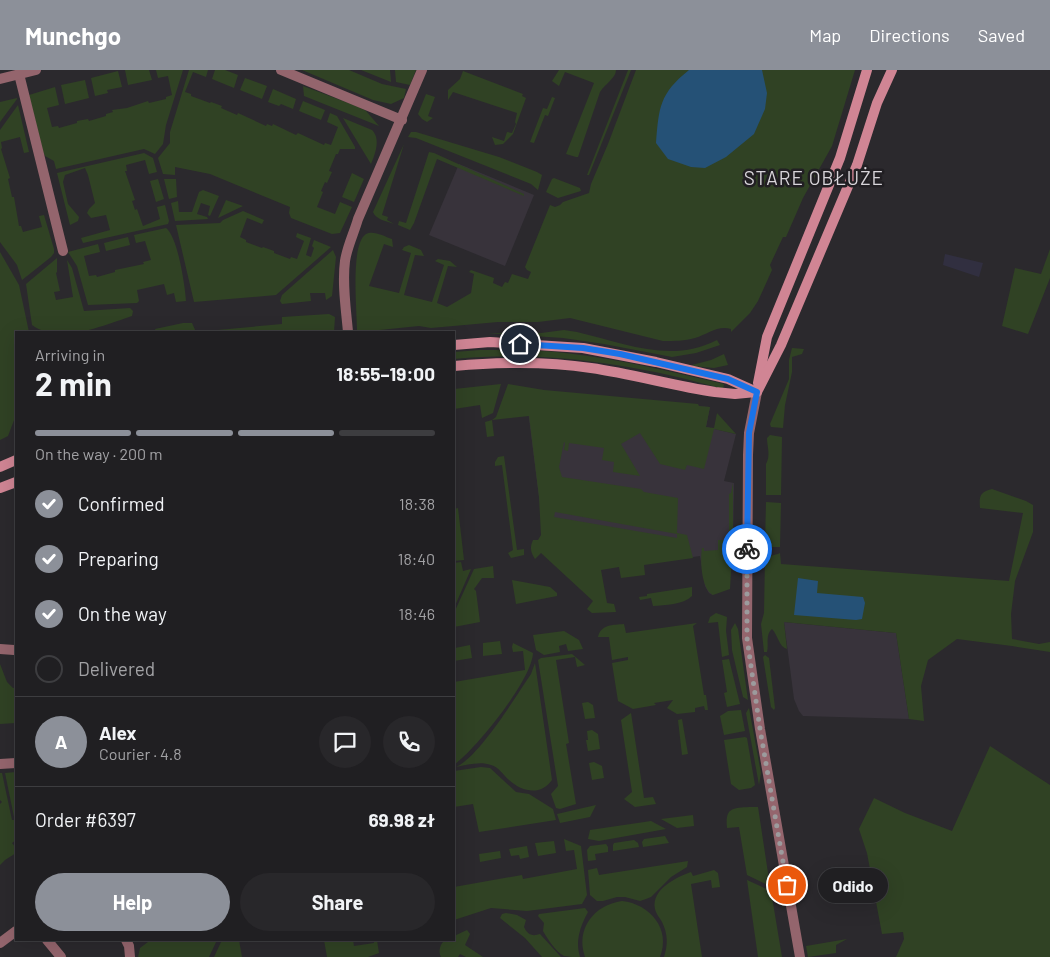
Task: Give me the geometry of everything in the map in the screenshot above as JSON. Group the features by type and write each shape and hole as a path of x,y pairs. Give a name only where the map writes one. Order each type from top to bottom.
{"main road":[{"path":"757,392 767,337 840,158 867,70"},
{"path":"757,392 781,345 853,174 877,103 892,70"},
{"path":"455,345 490,342 583,348 638,358 728,379 757,392"},
{"path":"455,366 488,363 525,363 590,368 715,392 735,394 757,392"},
{"path":"0,467 15,460"},
{"path":"0,488 15,482"}],"street":[{"path":"0,79 36,70"},
{"path":"281,70 402,120"},
{"path":"348,331 345,261 358,219 422,70"},
{"path":"19,74 63,250"},
{"path":"757,392 749,433 748,455 747,638 760,729 800,957"},
{"path":"0,649 14,650"},
{"path":"0,764 15,763"},
{"path":"0,943 15,932"},
{"path":"49,941 61,957"},
{"path":"127,941 130,946 130,957"}],"shaded area":[{"path":"459,164 534,195 505,266 429,235"},
{"path":"945,254 983,263 979,277 943,265"},
{"path":"526,395 710,407 706,427 736,434 724,481 734,483 733,537 713,595 709,593 705,586 700,556 641,564 545,544"},
{"path":"784,622 896,633 909,719 803,716 794,699"}],"green space":[{"path":"125,70 149,70 152,80 128,85"},
{"path":"156,70 183,70 166,125 163,144 155,154 144,149 56,169 54,161 45,156 43,152 29,95 55,87 59,105 47,108 52,127 58,126 59,128 77,123 77,121 88,119 89,121 106,116 106,114 113,112 112,110 127,108 148,101 149,103 166,99 166,97 172,95 168,76 158,78"},
{"path":"189,70 208,70 206,77 193,72 185,92 191,94 191,96 222,106 221,108 237,115 238,113 266,126 267,124 272,126 273,124 296,135 298,133 324,145 325,143 331,145 338,127 327,122 330,113 337,116 355,149 340,149 338,154 336,154 329,171 332,172 321,191 323,192 317,207 335,214 340,202 352,207 340,233 332,234 291,218 289,213 290,207 210,174 175,167 175,175 163,174 158,158 170,143 170,132"},
{"path":"215,70 225,70 238,75 234,88 212,79"},
{"path":"302,70 349,70 382,84 406,89 404,98 391,104 373,100"},
{"path":"361,70 390,70 391,82"},
{"path":"395,70 416,70 410,85 396,82"},
{"path":"559,70 616,70 616,73 600,92 578,157 566,154 594,83 565,72 559,86 552,81"},
{"path":"628,70 631,70 589,175 587,175"},
{"path":"636,70 855,70 832,146 803,198 786,237 783,237 770,265 772,270 758,301 750,313 731,332 731,329 722,328 691,339 663,341 570,318 538,322 498,322 431,328 419,326 370,331 357,330 356,264 361,240 366,234 379,234 392,239 393,247 384,244 369,286 399,293 411,253 402,250 409,245 421,250 424,256 415,255 404,295 432,302 444,265 435,261 438,259 450,261 457,267 448,266 437,303 447,307 471,293 474,274 469,272 471,270 494,278 493,283 502,287 505,282 508,283 512,274 528,279 531,272 525,267 550,205 555,207 563,202 589,193"},
{"path":"118,71 122,87 107,90 108,93 95,96 91,78"},
{"path":"463,71 523,94 522,96 526,98 513,134 503,144 495,145 492,137 504,141 507,132 512,133 516,124 517,113 453,92 448,100 448,90 460,79"},
{"path":"245,78 267,86 262,99 240,90"},
{"path":"85,80 89,98 65,104 61,85"},
{"path":"303,86 359,107 366,111 379,126 304,96"},
{"path":"273,89 296,99 293,109 281,104 279,106 268,102"},
{"path":"426,94 435,97 428,116 433,118 427,122 418,114"},
{"path":"552,97 555,98 548,116 545,115 534,143 530,142 543,108 547,109"},
{"path":"17,99 0,122 0,102"},
{"path":"303,101 325,110 321,120 299,111"},
{"path":"18,105 29,152 24,153 20,137 1,142 1,149 10,178 8,179 12,197 14,197 19,226 21,226 23,232 42,227 39,216 44,215 54,249 51,257 22,280 17,265 0,242 0,130"},
{"path":"343,118 372,130 375,134 377,142 371,164"},
{"path":"411,132 499,157 537,172 542,175 538,190 531,184 416,138 408,137"},
{"path":"404,144 382,215 388,217 387,220 394,224 379,219 373,212"},
{"path":"429,152 524,194 524,196 437,159 410,230 398,225 399,221 406,223"},
{"path":"144,153 153,158 157,172 149,174 145,160 126,165 127,171 125,171 135,200 132,201 135,210 137,209 143,226 160,219 157,207 165,205 168,224 83,243 81,238 110,230 106,215 91,218 87,213 95,203 85,168 65,175 63,182 68,204 79,217 78,221 70,225 57,173"},
{"path":"352,173 364,179 354,202 342,197"},
{"path":"554,178 580,188 581,191 558,198 546,192"},
{"path":"158,179 164,199 156,202 150,181"},
{"path":"164,179 176,179 177,197 169,199"},
{"path":"203,190 219,196 210,216 208,215 210,206 201,203 197,214 208,219 175,221 171,203 178,201 179,212 192,212 199,192"},
{"path":"226,200 243,206 218,218"},
{"path":"243,211 264,220 262,224 247,218 240,237 246,240 246,242 274,251 274,253 290,259 291,257 297,259 304,241 296,237 297,233 311,238 306,255 311,257 314,240 331,247 276,295 194,302 176,225 220,223"},
{"path":"166,228 174,241 177,251 186,301 176,302 174,293 167,295 164,284 137,290 139,301 137,303 88,305 77,266 68,252 98,244 100,252 84,256 89,276 96,275 97,277 115,272 115,270 144,264 143,262 151,260 145,241 136,243 134,235"},
{"path":"128,237 130,245 106,251 104,243"},
{"path":"1050,249 1050,278 1028,334 1002,326 1015,268 1041,274"},
{"path":"333,250 336,257 332,296 326,300 325,293 310,293 311,301 282,304 280,301 282,295"},
{"path":"0,252 19,285 29,331 15,331 15,418 8,436 0,440"},
{"path":"57,258 56,273 60,291 54,292 56,300 73,297 67,260 72,268 84,311 130,308 133,311 132,316 82,331 43,331 32,325 26,284"},
{"path":"329,314 335,317 334,331 207,331 282,324 282,317"},
{"path":"183,323 192,323 196,331 156,331 155,329"},
{"path":"564,330 630,346 665,351 700,347 717,340 720,345 696,353 672,357 563,338 488,333 541,333"},
{"path":"792,348 804,349 802,354 792,357 792,372 785,405 783,428 771,427 770,424 789,379 789,360"},
{"path":"512,350 565,353 645,366 724,384 723,389 657,372 590,361 522,356 455,359 455,352"},
{"path":"724,354 728,365 714,368 692,365 711,360"},
{"path":"501,384 493,413 482,418 480,405 455,409 455,389"},
{"path":"508,384 544,390 698,404 699,406 710,407 706,427 714,428 717,413 736,434 714,429 704,469 687,465 685,470 660,464 640,433 621,444 640,476 613,472 614,462 602,460 604,448 569,443 568,451 564,450 564,442 559,467 562,477 641,489 644,492 678,498 677,533 687,535 693,558 644,565 645,575 621,578 619,567 601,570 607,603 614,604 616,612 592,613 587,609 593,601 541,553 535,559 531,552 533,540 538,540 541,535 539,497 529,416 492,420 496,417","holes":["555,512 677,534 677,538 554,517"]},
{"path":"492,420 494,436 487,437 485,422"},
{"path":"770,435 782,437 781,495 766,495 766,464 769,454 767,438"},
{"path":"504,456 517,550 524,549 524,555 511,558 508,553 513,550 502,465 495,466 498,457"},
{"path":"733,483 733,537 730,589 713,595 709,592 704,581 701,567 702,548 704,548 704,551 718,550 718,540 729,540 729,494 731,493"},
{"path":"992,489 1033,505 1033,532 1015,581 1011,614 1012,639 1039,644 1050,642 1050,652 957,639 928,660 921,686 924,721 909,719 896,633 784,622 787,649 782,646 772,629 768,637 767,652 764,652 761,624 764,613 765,557 767,556 780,553 781,564 1009,581 1023,513 980,508 981,495"},
{"path":"766,502 781,503 780,547 768,547 765,544"},
{"path":"458,508 464,560 455,561 455,509"},
{"path":"461,562 463,571 471,569 455,606 455,563"},
{"path":"493,566 494,578 482,578 474,589 476,591 480,622 455,627 455,611 474,569"},
{"path":"512,580 550,587 557,593 557,596 516,604"},
{"path":"692,587 692,596 674,604 653,606 651,598 640,600 639,597 647,596 647,594"},
{"path":"716,613 727,617 726,631 729,655 722,657 718,622 708,623 710,617"},
{"path":"697,623 693,626 708,710 705,710 704,706 695,708 695,712 677,714 667,708 673,700 633,709 618,701 612,663 628,660 628,657 612,660 609,637 598,637 605,627 624,624 626,633"},
{"path":"735,623 738,629 748,700 743,697 732,650 731,630"},
{"path":"564,631 579,640 583,649 568,651 566,644 559,646 560,652 544,655 536,650 533,635"},
{"path":"500,641 502,654 483,656 483,643"},
{"path":"513,643 533,653 523,680 488,730 455,764 455,682 525,670 523,651 513,652"},
{"path":"470,645 472,658 455,661 455,648"},
{"path":"572,654 585,665 577,667 575,657 556,660 569,743 566,744 576,804 560,809 556,808 551,794 558,786 538,660"},
{"path":"765,655 769,658 774,710 771,707 763,657"},
{"path":"729,659 740,704 727,707 724,693 727,692 722,660"},
{"path":"535,663 552,780 542,788 531,790 514,784 499,769 491,765 478,763 456,767 465,761 486,739 531,674"},
{"path":"0,664 7,682 15,688 15,723 0,724"},
{"path":"588,702 593,705 595,718 585,719 582,703"},
{"path":"749,708 761,773 759,785 746,713"},
{"path":"741,710 745,731 724,735 720,716 728,711"},
{"path":"631,713 644,798 653,797 656,804 635,807 624,799 632,792 621,720"},
{"path":"682,719 688,754 682,755 678,720"},
{"path":"592,730 598,734 600,749 588,751 587,731"},
{"path":"747,738 755,785 751,788 739,790 731,784 724,740"},
{"path":"990,746 1050,785 1050,957 896,957 904,939 903,932 882,934 867,853 859,829 874,798 905,813 952,831"},
{"path":"594,762 602,766 604,778 592,780 589,763"},
{"path":"481,767 490,768 516,792 529,794 553,809 556,820 479,832 473,804 455,807 455,771"},
{"path":"15,772 15,817 14,817 5,773"},
{"path":"0,773 2,773 12,820 15,820 15,841 12,843 15,847 15,854 0,865 0,804 2,802 0,800"},
{"path":"596,805 590,817 560,823 557,814"},
{"path":"758,807 770,886 747,875 739,827 727,828 727,816 731,810"},
{"path":"693,815 694,826 677,828 661,819"},
{"path":"651,821 666,829 599,841 588,839 590,830"},
{"path":"665,836 669,843 643,847 642,842 644,839"},
{"path":"564,839 581,846 587,895 582,904 527,911 491,908 455,920 455,887 522,875 523,879 577,869 574,850 566,851"},
{"path":"634,840 638,843 639,847 613,851 614,843"},
{"path":"554,841 556,853 538,856 535,843"},
{"path":"606,844 608,852 595,854 596,860 588,861 587,850 590,846"},
{"path":"527,846 529,857 520,859 519,855 511,856 509,849"},
{"path":"500,851 501,858 480,862 479,854"},
{"path":"688,861 687,867 671,877 651,897 646,899 640,901 617,897 597,901 590,895 588,870 597,868 599,875"},
{"path":"714,870 718,873 720,887 712,888 711,880 691,884 702,957 664,957 667,944 666,935 664,926 655,909 657,895 666,885 685,874 691,872 693,876"},
{"path":"747,880 771,891 782,957 758,957"},
{"path":"622,901 641,907 656,920 663,937 660,957 585,957 583,937 589,920 603,908 612,903"},
{"path":"585,908 588,912 578,940 580,957 564,956 555,948 543,931 544,923 538,916 539,914"},
{"path":"502,914 517,915 526,920 524,927 527,931 532,935 540,934 561,957 542,957 525,938 500,918"},
{"path":"467,930 470,934 465,945 483,957 466,957 460,954 458,957 441,957 440,950 443,942 455,941 455,936"},
{"path":"847,939 836,945 836,953 808,957 806,946"},
{"path":"217,941 209,957 138,957 140,948 148,942"},
{"path":"222,941 239,941 242,957 214,957"},
{"path":"324,941 353,941 354,946 377,941 379,953 368,957 327,957"}],"water":[{"path":"689,70 762,70 767,93 765,109 754,134 726,157 705,168 691,167 668,159 656,143 662,102 666,94"},
{"path":"798,578 818,581 817,593 863,597 865,603 862,619 794,615"}],"way so far":[{"path":"747,549 747,638 760,729 787,885"}],"place":[{"name":"Odido","path":"787,885"}],"district":[{"name":"STARE OBŁUŻE","path":"814,178"}],"route":[{"path":"520,344 583,348 620,354 728,379 757,392 749,433 747,549"}]}
